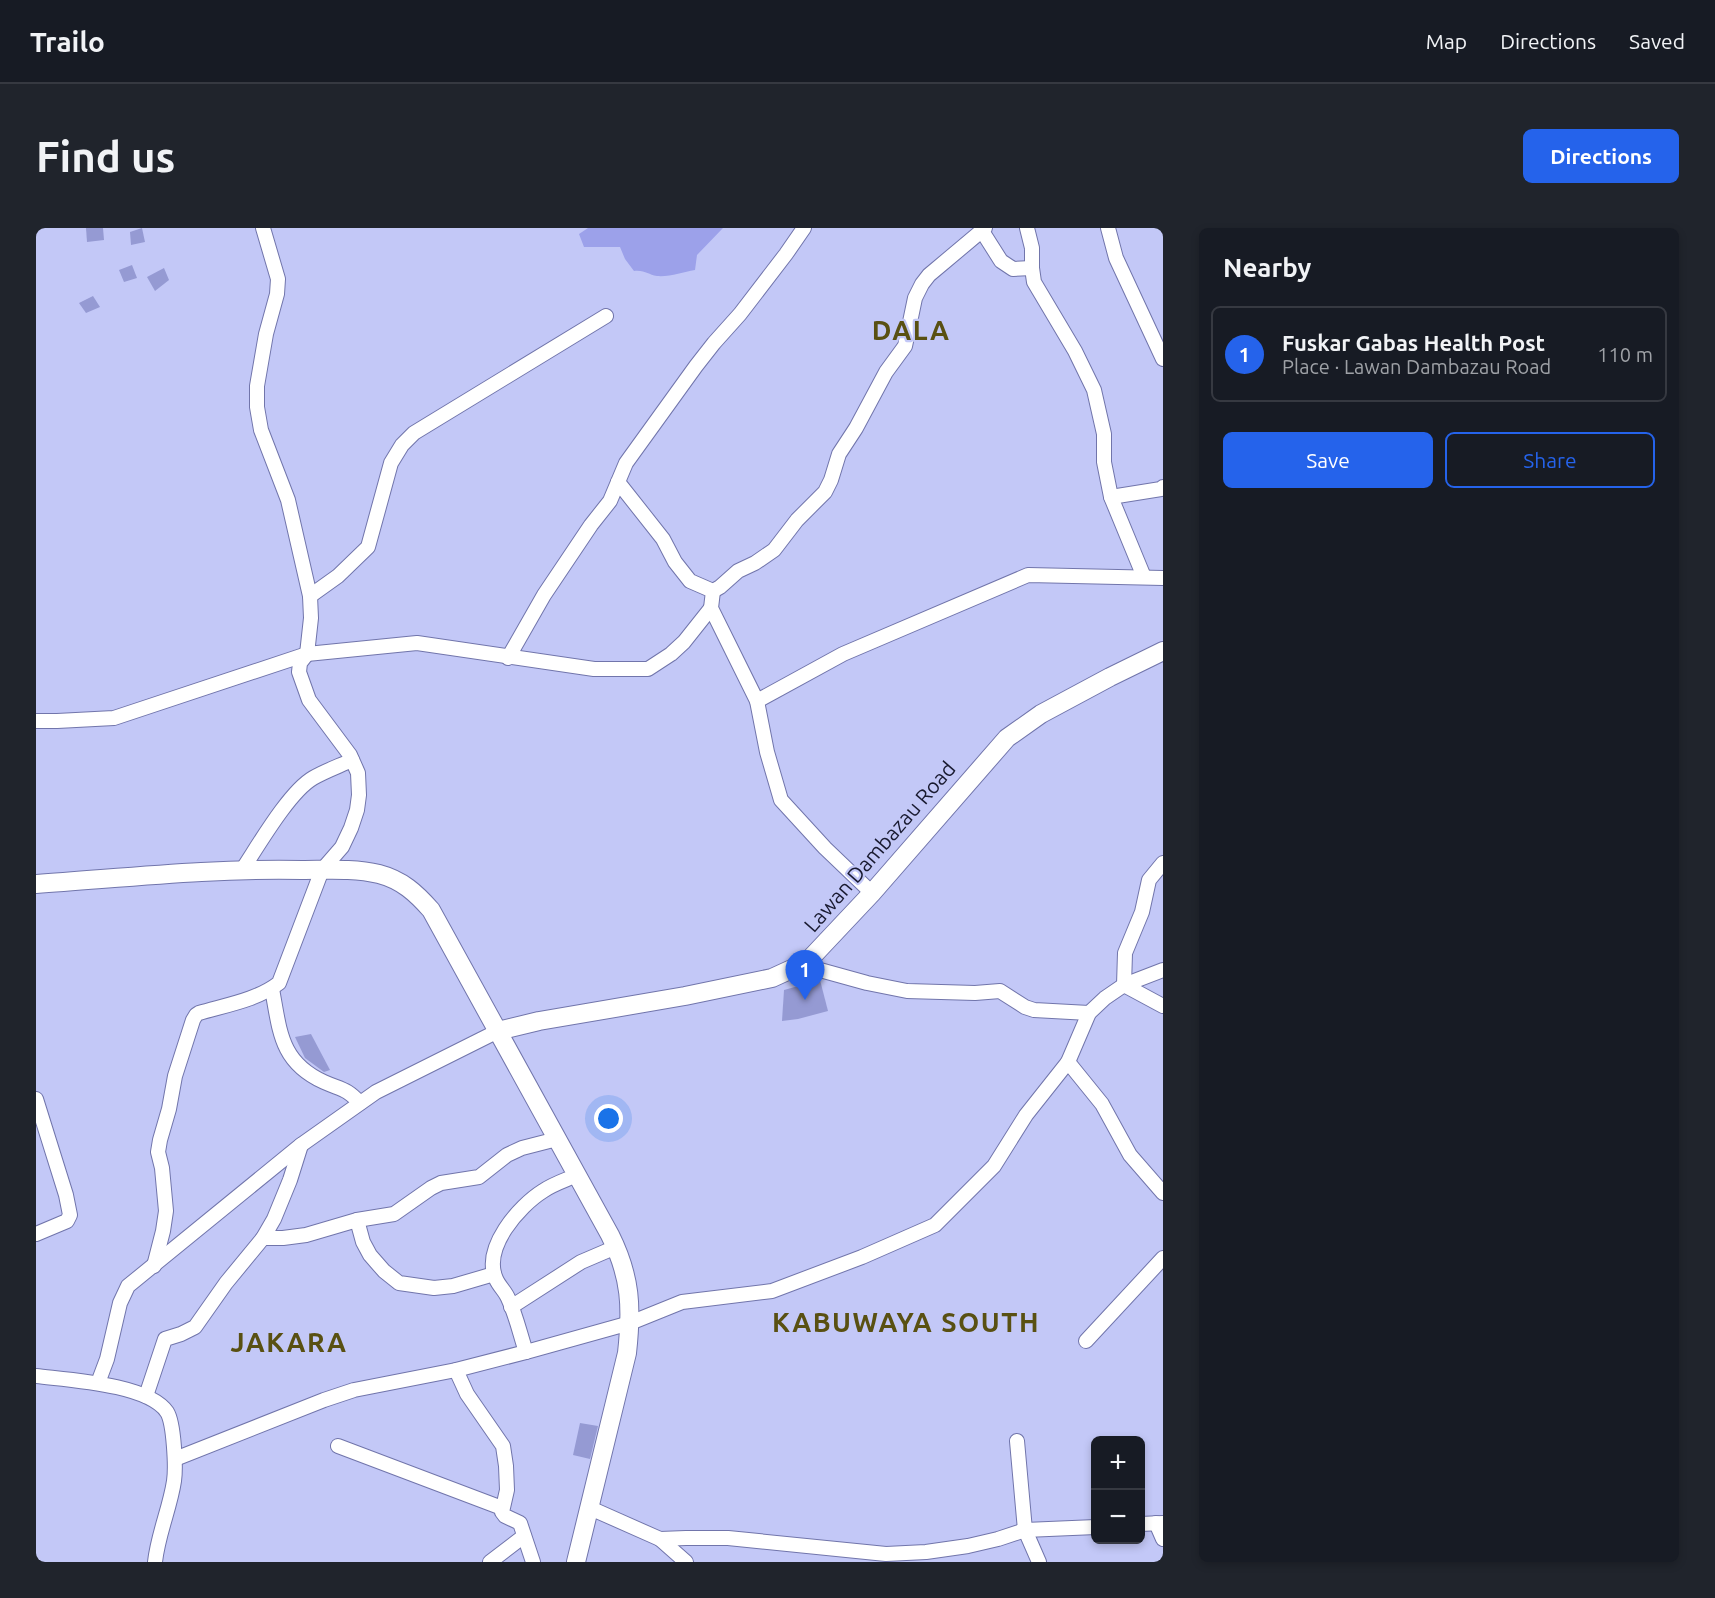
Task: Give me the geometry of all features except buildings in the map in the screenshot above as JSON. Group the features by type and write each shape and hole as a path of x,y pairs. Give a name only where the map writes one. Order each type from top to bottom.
{"main road":[{"name":"Lawan Dambazau Road","path":"498,1031 539,1021 685,996 772,978 807,962 872,893 1007,738 1041,714 1163,651"},
{"path":"36,884 242,870 360,871 379,874 407,886 418,894 431,910 616,1247 626,1278 630,1299 627,1353 576,1562"}],"street":[{"path":"153,1266 166,1211 158,1152 175,1076 193,1020 199,1013 252,997 272,989 279,983 322,870 342,847 351,828 359,795 358,773 350,755 309,700 299,672 300,663 307,654 311,618 310,596 288,500 261,430 256,407 257,386 266,334 278,294 278,279 263,228"},
{"path":"508,658 544,595 610,501 626,463 696,366 740,314 804,228"},
{"path":"1027,228 1032,248 1034,282 1075,351 1094,390 1104,434 1104,462 1111,497 1144,577"},
{"path":"1107,228 1116,258 1163,359"},
{"path":"713,591 738,571 756,563 774,550 796,520 825,492 838,454 856,429 886,372 905,346 915,298 922,284 934,271 983,230 1001,261 1013,269 1032,268"},
{"path":"310,596 338,576 368,547 391,463 402,445 414,433 606,316"},
{"path":"618,482 663,539 675,562 690,581 713,591"},
{"path":"1111,497 1163,487"},
{"path":"757,701 843,654 1028,575 1163,578"},
{"path":"36,721 57,722 114,718 307,654 417,643 594,669 648,669 671,654 684,642 711,608 713,591"},
{"path":"711,608 757,701 767,752 782,800 825,848 872,893"},
{"path":"242,870 269,828 299,789 312,778 352,760"},
{"path":"1124,985 1125,953 1142,912 1149,880 1163,863"},
{"path":"807,962 820,970 907,991 975,993 999,991 1034,1010 1089,1013"},
{"path":"175,1459 354,1390 456,1370 526,1352 630,1323 682,1302 772,1291 935,1226 994,1166 1026,1115 1068,1062 1089,1013 1124,985 1163,970"},
{"path":"1124,985 1163,1006"},
{"path":"272,989 281,1034 288,1052 303,1071 325,1083 349,1091 360,1103"},
{"path":"98,1383 107,1359 120,1303 128,1286 301,1145 375,1092 498,1031"},
{"path":"1068,1062 1102,1104 1130,1155 1163,1193"},
{"path":"36,1099 70,1215 67,1221 36,1234"},
{"path":"263,1238 306,1235 357,1220 394,1214 441,1183 478,1177 507,1155 522,1148 557,1139"},
{"path":"146,1396 165,1339 195,1327 226,1282 263,1238 274,1219 290,1180 301,1145"},
{"path":"526,1352 507,1296 495,1278 493,1261 496,1247 507,1224 526,1204 544,1190 577,1175"},
{"path":"357,1220 370,1255 384,1272 399,1283 434,1288 453,1286 494,1274"},
{"path":"511,1307 581,1262 616,1247"},
{"path":"1086,1341 1163,1258"},
{"path":"456,1370 467,1394 503,1446 507,1490 502,1508 503,1515 520,1523 533,1562"},
{"path":"36,1376 98,1383 146,1396 168,1414 175,1459 174,1478 155,1562"},
{"path":"1017,1441 1025,1530 1040,1562"},
{"path":"338,1446 502,1508"},
{"path":"590,1508 660,1539 686,1562"},
{"path":"1159,1523 1163,1539"},
{"path":"660,1539 728,1538 886,1554 926,1552 968,1546 1025,1530 1091,1527"},
{"path":"490,1562 524,1536"}],"water":[{"path":"588,228 723,228 697,255 695,270 662,276 634,271 620,247 584,247 579,234"}],"place":[{"name":"Fuskar Gabas Health Post","path":"805,1000"}],"district":[{"name":"DALA","path":"911,331"},
{"name":"KABUWAYA SOUTH","path":"906,1323"},
{"name":"JAKARA","path":"289,1343"}]}
